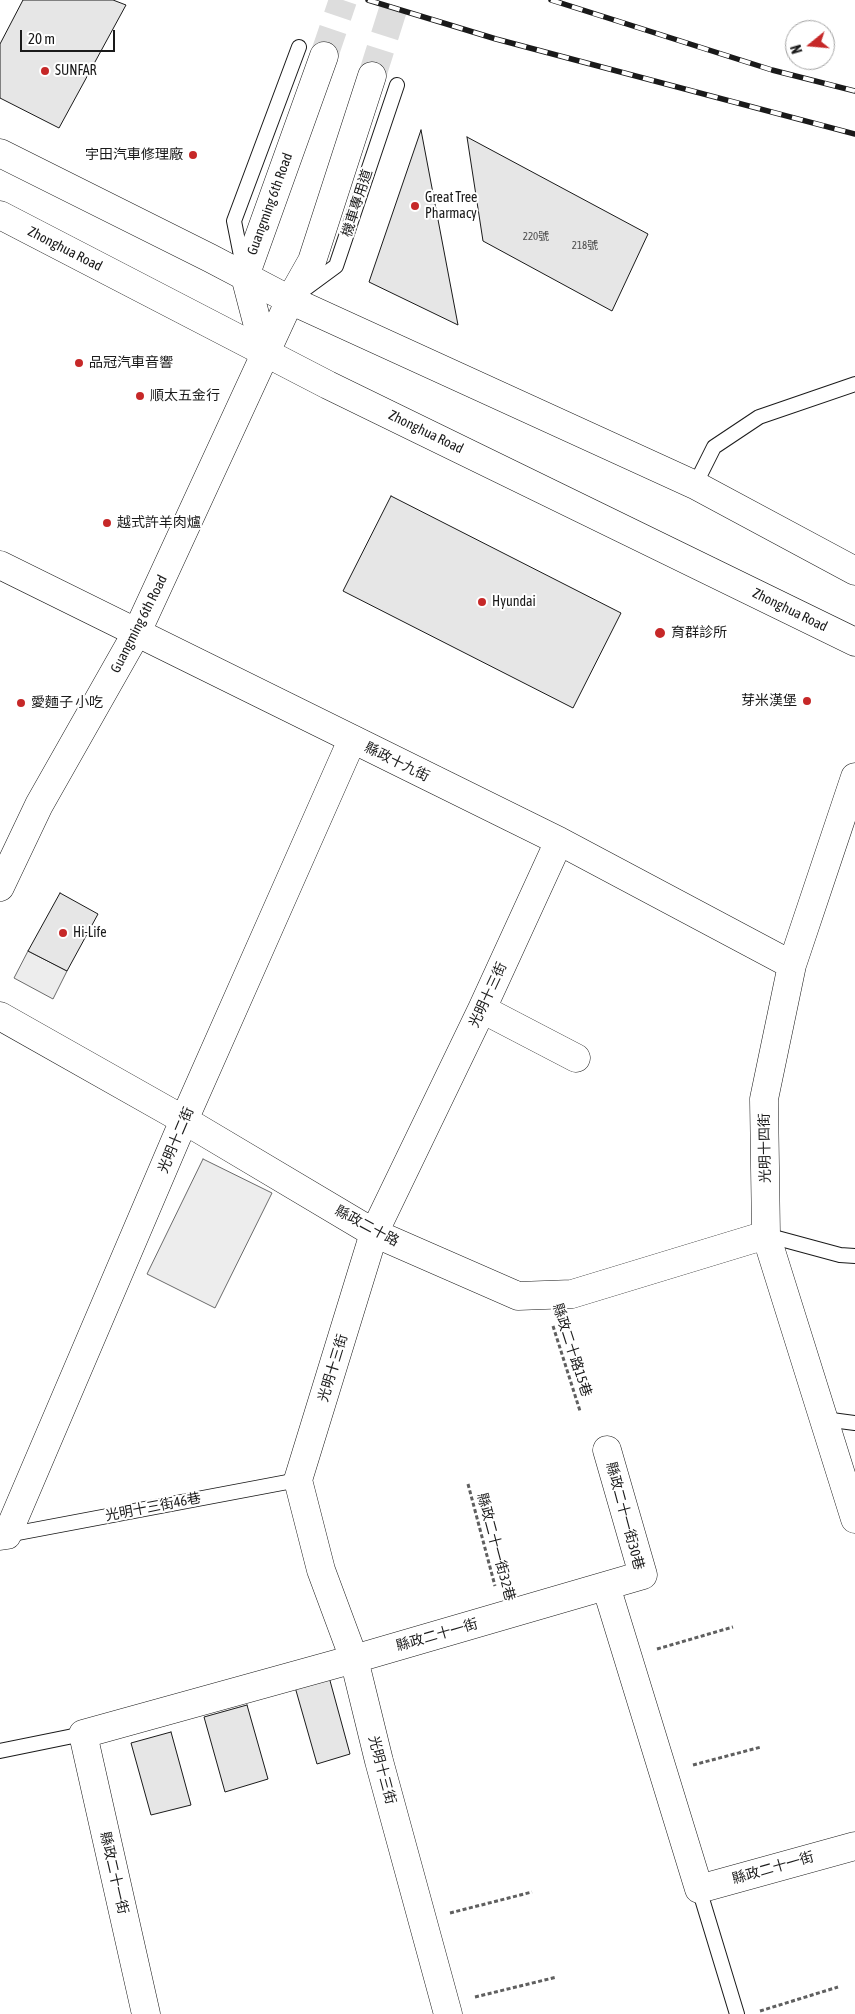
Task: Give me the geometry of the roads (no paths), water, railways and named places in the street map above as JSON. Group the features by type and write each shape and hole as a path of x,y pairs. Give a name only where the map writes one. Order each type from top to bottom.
{"street":[{"name":"Guangming 6th Road","path":"245,276 312,52"},
{"name":"Guangming 6th Road","path":"0,887 39,805 138,632 265,353 290,300 312,261 384,80"},
{"path":"0,153 290,300 694,485 855,572"},
{"name":"Zhonghua Road","path":"0,215 265,353 855,642"},
{"path":"245,276 265,353"},
{"name":"縣政十九街","path":"0,565 559,841 792,965"},
{"name":"光明十二街","path":"4,1535 184,1120 352,740"},
{"name":"光明十四街","path":"855,777 792,965 764,1099 766,1235 855,1519"},
{"name":"光明十三街","path":"447,2009 379,1760 354,1659 321,1570 298,1480 374,1233 482,1009 559,841"},
{"path":"482,1009 576,1058"},
{"name":"縣政二十路","path":"0,1016 184,1120 374,1233 518,1296 572,1294 766,1235"},
{"name":"縣政二十一街30巷","path":"606,1586 643,1575 607,1450"},
{"path":"606,1586 699,1889"},
{"name":"縣政二十一街","path":"146,2014 83,1734 354,1659 606,1586"},
{"name":"縣政二十一街","path":"699,1889 855,1846"}],"lane":[{"path":"694,485 714,447 759,417 855,384"},
{"path":"766,1235 840,1255 855,1256"},
{"path":"824,1419 855,1423"},
{"name":"光明十三街46巷","path":"4,1535 298,1480"},
{"path":"0,1751 83,1734"},
{"path":"699,1889 737,2014"}],"tunnel":[{"path":"324,56 343,0"},
{"path":"372,76 396,0"}],"railway":[{"path":"368,0 496,39 855,134"},
{"path":"551,0 772,70 855,91"}],"place":[{"name":"SUNFAR","path":"45,71"},
{"name":"宇田汽車修理廠","path":"193,155"},
{"name":"Great Tree Pharmacy","path":"415,206"},
{"name":"品冠汽車音響","path":"79,363"},
{"name":"順太五金行","path":"140,396"},
{"name":"越式許羊肉爐","path":"107,523"},
{"name":"Hyundai","path":"482,602"},
{"name":"育群診所","path":"660,633"},
{"name":"芽米漢堡","path":"807,701"},
{"name":"愛麵子 小吃","path":"21,703"},
{"name":"Hi-Life","path":"63,933"}]}
